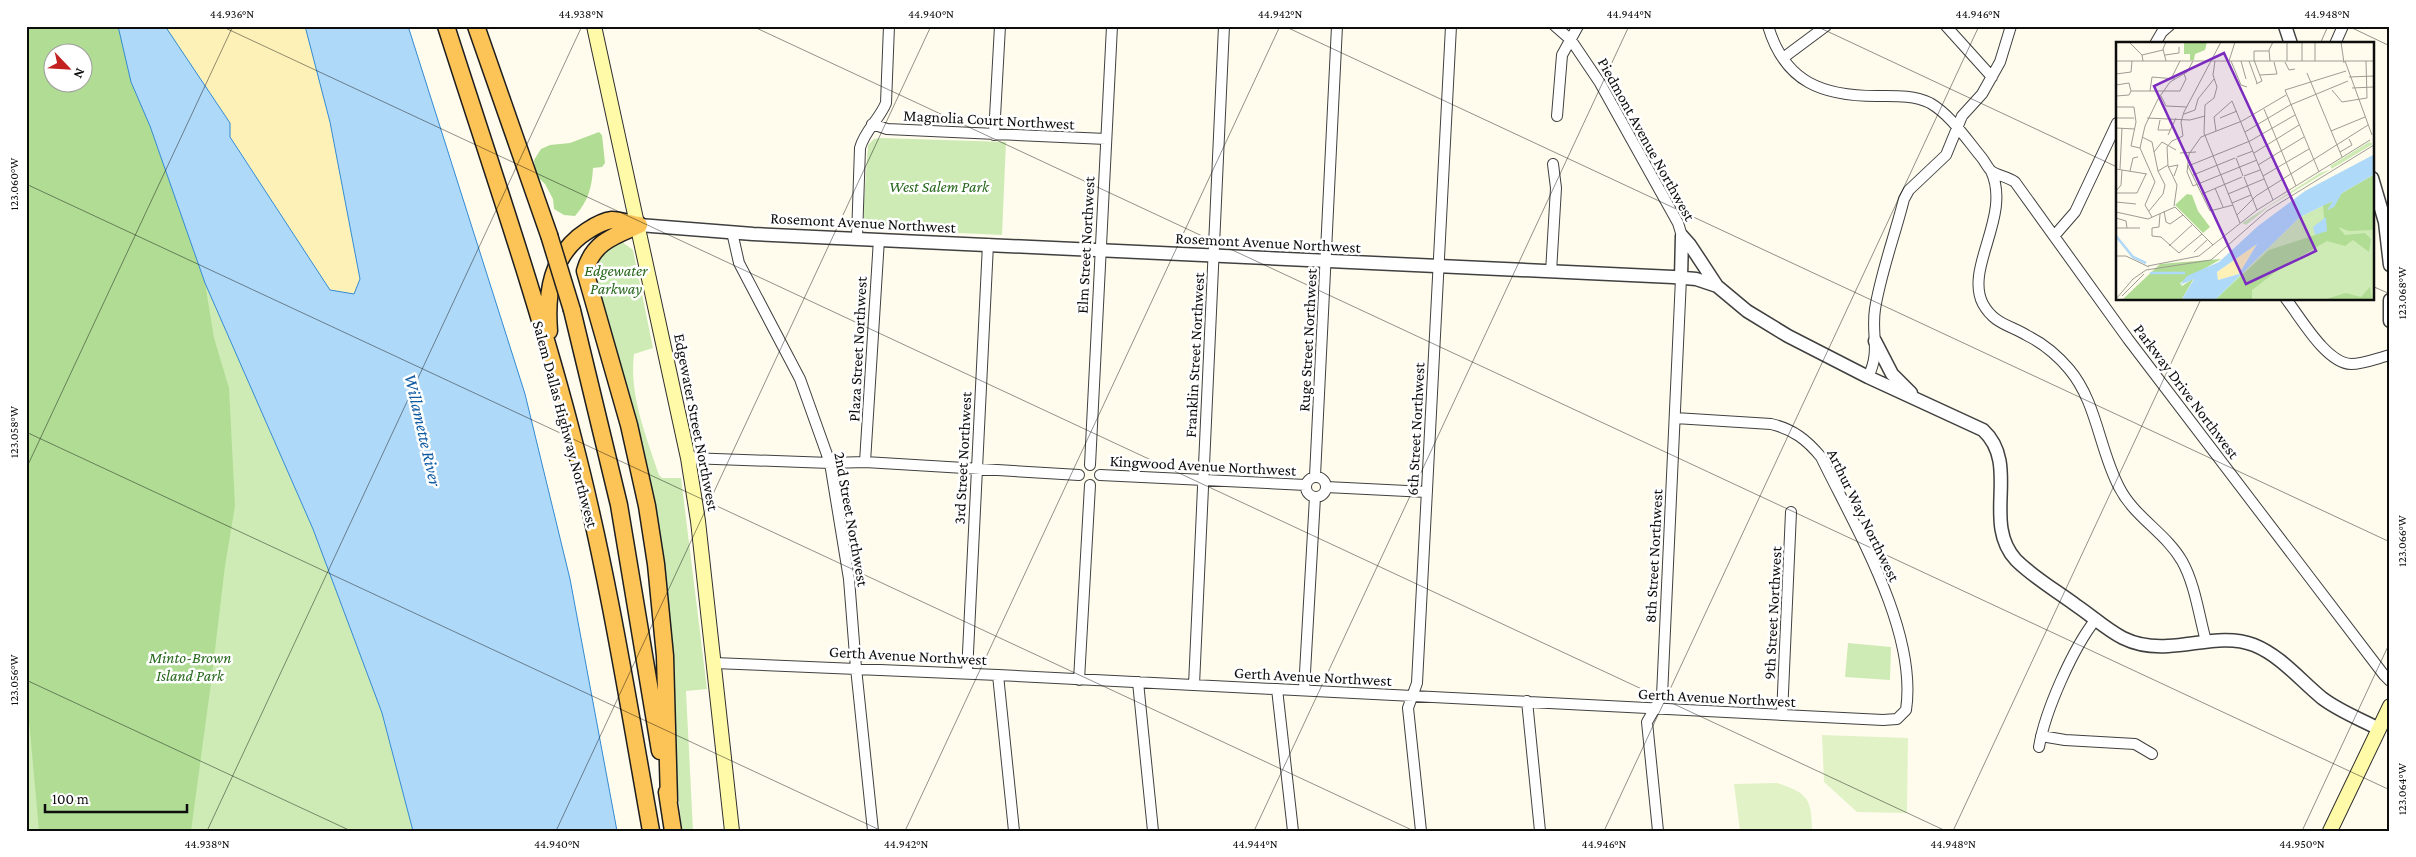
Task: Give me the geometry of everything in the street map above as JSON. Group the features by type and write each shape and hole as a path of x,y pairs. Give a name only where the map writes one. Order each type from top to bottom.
{"highway":[{"name":"Salem Dallas Highway Northwest","path":"446,26 554,366 584,483 602,566 652,831"},
{"name":"Salem Dallas Highway Northwest","path":"476,26 549,236 572,310 619,506 673,831"},
{"path":"554,366 548,300 554,270 563,253 582,234 595,226 612,220 639,226"},
{"path":"639,226 599,244 590,257 585,271 629,424 647,506 656,564 665,656 669,801"}],"main road":[{"name":"Edgewater Street Northwest","path":"594,26 688,458 698,521 732,831"},
{"path":"2330,831 2390,706"}],"street":[{"path":"857,237 860,148 863,136 882,114 886,103 890,26"},
{"path":"994,135 1000,26"},
{"name":"Elm Street Northwest","path":"1090,465 1112,26"},
{"name":"Franklin Street Northwest","path":"1194,685 1224,26"},
{"name":"Ruge Street Northwest","path":"1315,476 1337,26"},
{"name":"6th Street Northwest","path":"1421,831 1408,708 1418,683 1451,26"},
{"name":"Piedmont Avenue Northwest","path":"1555,26 1571,40 1600,83 1678,223 1682,236 1681,278"},
{"path":"1558,116 1562,55 1578,26"},
{"name":"Parkway Drive Northwest","path":"1768,26 1783,58 1796,74 1812,85 1829,92 1851,96 1911,97 1929,103 1957,128 1991,171 2008,176 2015,182 2055,235 2128,339 2384,676 2390,681"},
{"path":"1783,58 1826,26"},
{"path":"1946,26 1992,77"},
{"path":"1868,377 1875,363 1875,308 1904,199 1909,190 1946,154 1962,116 1982,94 2000,62 2011,26"},
{"path":"2156,42 2162,32 2169,26"},
{"path":"2284,26 2290,42"},
{"path":"2335,42 2343,26"},
{"name":"Magnolia Court Northwest","path":"872,124 887,129 1106,139"},
{"path":"2055,235 2075,212 2116,125"},
{"path":"1551,272 1556,188 1553,164"},
{"path":"1991,171 1997,188 1997,207 1980,274 1979,289 1982,302 1996,321 2026,334 2056,356 2081,387 2097,423 2107,461 2119,488 2140,517 2172,546 2182,562 2190,580 2206,641"},
{"path":"2374,183 2389,242 2390,265"},
{"name":"Rosemont Avenue Northwest","path":"639,226 1681,278 1705,281 1717,286 1762,321 1868,377 1973,423 1991,436 2001,461 1999,511 2001,530 2009,551 2034,574 2123,638 2142,644 2169,646 2206,641 2238,641 2264,649 2332,705 2379,729"},
{"name":"2nd Street Northwest","path":"732,232 739,263 800,379 830,463 849,579 856,668 874,831"},
{"path":"1682,236 1717,286"},
{"name":"Plaza Street Northwest","path":"865,462 879,238"},
{"name":"3rd Street Northwest","path":"967,673 988,244"},
{"name":"8th Street Northwest","path":"1658,831 1647,722 1662,696 1681,278"},
{"path":"2287,300 2327,352 2337,361 2352,364 2390,355"},
{"path":"2390,300 2390,321"},
{"path":"1875,341 1892,374 1918,400"},
{"name":"Arthur Way Northwest","path":"1675,418 1771,424 1785,427 1810,444 1821,457 1888,598 1908,675 1906,710"},
{"path":"688,458 830,463 865,462 1079,475"},
{"path":"1090,465 1098,469 1100,475 1095,484 1090,485 1080,480 1079,475 1081,469 1090,465"},
{"name":"Kingwood Avenue Northwest","path":"1100,475 1306,485"},
{"path":"1315,476 1325,481 1326,487 1322,495 1315,497 1306,491 1306,485 1315,476"},
{"path":"1079,680 1090,485"},
{"path":"1326,487 1427,492"},
{"path":"1304,690 1315,497"},
{"name":"9th Street Northwest","path":"1782,715 1791,512"},
{"path":"2039,747 2044,719 2084,633 2096,619"},
{"name":"Gerth Avenue Northwest","path":"714,662 1413,695 1884,720 1897,719 1906,710"},
{"path":"998,675 1014,831"},
{"path":"1138,682 1153,831"},
{"path":"1277,689 1293,831"},
{"path":"1527,701 1540,831"},
{"path":"2041,736 2065,740 2135,744 2152,754"}],"green space":[{"name":"Minto-Brown Island Park","path":"26,26 118,26 205,283 313,529 382,713 413,831 26,831"},
{"name":"Minto-Brown Island Park","path":"26,26 118,26 131,82 150,126 205,283 214,338 229,388 235,506 225,566 191,831 39,831 26,687"},
{"path":"599,132 602,135 605,163 602,167 593,168 592,182 588,194 575,216 564,215 554,209 553,199 545,184 536,175 534,160 541,149 550,145 570,143"},
{"name":"West Salem Park","path":"874,139 1006,142 1002,235 876,229 866,225 863,215 868,145"},
{"name":"Edgewater Parkway","path":"621,241 633,250 653,348 634,354 633,369 636,400 659,475 662,478 681,478 707,689 686,691 693,831 682,831 676,773 669,639 593,282 595,267 600,256 603,252"},
{"path":"1848,643 1891,647 1890,680 1845,677"},
{"path":"1822,735 1908,738 1907,813 1857,812 1824,782"},
{"path":"1777,783 1795,790 1806,798 1811,811 1812,831 1740,831 1734,784"}],"sand":[{"path":"165,26 305,26 330,122 360,279 354,294 330,290 230,136 230,123"}],"water":[{"name":"Willamette River","path":"118,26 165,26 230,123 230,137 330,290 354,294 360,279 330,122 305,26 408,26 525,394 570,579 617,831 413,831 382,713 313,529 205,283 150,126 131,82"}]}
